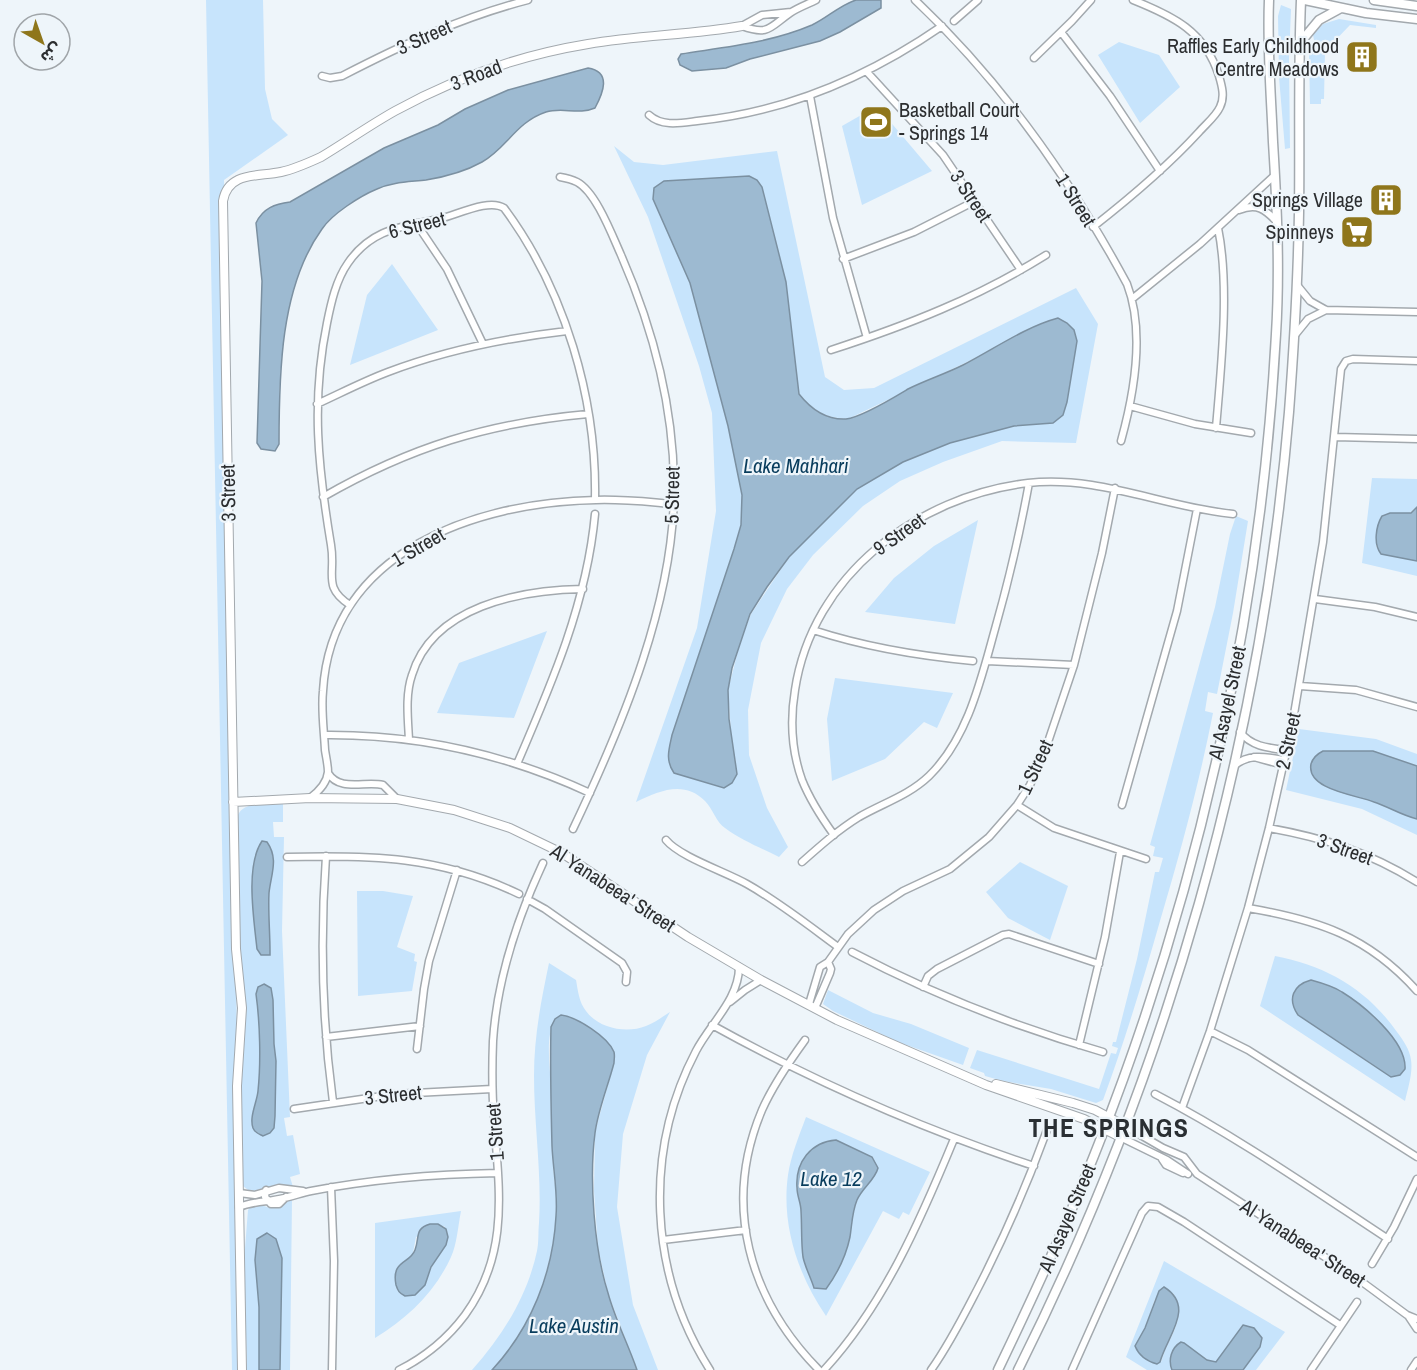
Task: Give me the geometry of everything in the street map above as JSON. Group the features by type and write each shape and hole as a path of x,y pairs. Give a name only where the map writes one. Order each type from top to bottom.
{"main road":[{"path":"1303,0 1417,19"},
{"name":"Al Asayel Street","path":"1018,1370 1085,1226 1125,1126 1185,948 1233,766 1261,627 1285,454 1297,285 1299,44 1303,0"},
{"path":"1374,0 1417,6"},
{"name":"Al Asayel Street","path":"998,1370 1068,1219 1109,1117 1146,1012 1203,814 1235,666 1248,590 1272,396 1278,296 1275,175 1269,84 1269,1"},
{"path":"1299,44 1318,20 1342,8"}],"street":[{"name":"3 Street","path":"322,76 330,78 342,76 435,31 528,0"},
{"name":"3 Road","path":"742,26 753,30 766,30 791,12 816,0"},
{"name":"1 Street","path":"915,0 942,26 1022,120 1047,155 1123,277 1132,299 1135,347 1130,406 1121,441"},
{"path":"954,21 978,0"},
{"path":"1034,58 1091,0"},
{"path":"1093,227 1160,171 1219,110 1222,100 1216,68 1210,55 1194,34 1173,17 1133,0"},
{"name":"3 Road","path":"230,186 245,176 274,174 308,163 398,109 460,80 502,65 587,44 742,26 762,15 791,12"},
{"path":"649,115 658,122 666,123 706,120 756,111 810,96 867,72 942,26"},
{"path":"1061,32 1110,96 1160,171"},
{"name":"3 Street","path":"867,72 943,155 1022,270"},
{"path":"810,96 824,177 843,259 867,338"},
{"path":"1132,299 1180,262 1275,175"},
{"name":"5 Street","path":"560,177 577,181 589,193 614,240 636,292 654,347 670,426 675,484 668,560 653,622 628,699 573,829"},
{"name":"3 Street","path":"230,186 223,201 236,949 242,1008 237,1086 242,1370"},
{"path":"843,259 914,232 975,201"},
{"name":"6 Street","path":"350,605 336,595 332,588 332,554 322,497 317,443 317,404 323,343 329,313 342,273 355,254 375,236 388,230 487,205 499,205 504,208 544,274 567,331 580,374 588,414 594,456 596,500"},
{"path":"1236,211 1252,206 1258,207 1277,223"},
{"path":"416,223 447,269 483,344"},
{"path":"1216,428 1223,318 1222,248 1218,228"},
{"path":"831,350 904,326 958,303 1046,255"},
{"path":"1297,285 1310,301 1326,310"},
{"path":"1294,336 1308,319 1326,310 1417,312"},
{"path":"317,404 398,368 483,344 567,331"},
{"name":"2 Street","path":"1182,1108 1210,1031 1248,908 1269,828 1300,686 1315,599 1335,437 1340,372 1343,363 1353,359 1417,361"},
{"path":"1130,406 1174,419 1251,434"},
{"path":"322,497 387,463 453,438 521,422 588,414"},
{"path":"1335,437 1417,438"},
{"name":"9 Street","path":"834,835 816,808 802,778 792,722 796,682 813,630 830,598 858,564 895,534 937,508 960,499 997,488 1029,483 1073,482 1115,488 1197,509 1233,514"},
{"path":"802,862 861,816 910,792 946,757 965,721 987,661 1010,573 1029,483"},
{"name":"1 Street","path":"812,1006 819,969 828,962 854,927 874,910 903,891 942,873 967,856 989,837 1017,805 1040,764 1074,665 1102,553 1115,488"},
{"name":"1 Street","path":"328,773 322,690 326,667 338,627 350,605 370,580 387,564 411,547 437,534 506,512 563,502 596,500 634,500 674,504"},
{"path":"1122,805 1177,611 1197,509"},
{"path":"517,764 558,663 583,589 595,514"},
{"path":"409,740 408,697 411,677 418,658 442,628 471,611 513,597 539,592 583,589"},
{"path":"1315,599 1375,607 1417,617"},
{"path":"813,630 885,649 973,661"},
{"path":"987,661 1074,665"},
{"path":"1300,686 1356,690 1417,707"},
{"path":"1240,732 1256,745 1286,750"},
{"path":"324,735 409,740 463,748 517,764 590,793"},
{"name":"2 Street","path":"1254,757 1256,745"},
{"path":"1233,766 1254,757 1283,763"},
{"path":"310,798 324,783 328,773"},
{"path":"328,773 333,780 342,784 383,785 397,799"},
{"name":"Al Yanabeea' Street","path":"233,802 310,798 397,799 482,818 536,840 578,863 662,920 761,980 812,1006 882,1040 996,1089 1084,1119 1162,1158 1166,1165 1181,1173 1197,1174"},
{"path":"1017,805 1054,828 1146,859"},
{"name":"3 Street","path":"1269,828 1326,840 1351,849 1376,859 1417,882"},
{"path":"666,840 678,851 726,873 767,897 838,947"},
{"path":"1079,1045 1099,964 1120,852"},
{"path":"326,856 322,950 326,1037 333,1102"},
{"path":"287,857 358,856 408,859 457,870 493,882 519,894"},
{"name":"1 Street","path":"399,1370 428,1353 460,1321 481,1290 492,1263 498,1234 500,1205 492,1089 494,1039 502,981 513,939 543,863"},
{"path":"417,1049 429,961 457,870"},
{"path":"527,899 622,963 627,972 626,982"},
{"path":"1248,908 1298,918 1336,931 1378,955 1397,970 1417,991"},
{"path":"923,987 928,976 937,969 1009,934 1099,964"},
{"path":"852,952 923,987 992,1016 1103,1052"},
{"name":"1 Street","path":"812,1006 830,973 828,962"},
{"path":"710,1370 683,1320 667,1268 660,1221 660,1181 669,1121 685,1074 736,988 739,967"},
{"path":"721,1011 743,991 761,980"},
{"path":"712,1025 788,1065 881,1109 1034,1166"},
{"path":"326,1037 420,1026"},
{"path":"1210,1031 1248,1050 1417,1157"},
{"path":"805,1040 762,1111 750,1148 744,1187 746,1230 755,1270 771,1307 796,1345 819,1370"},
{"name":"Al Yanabeea' Street","path":"966,1075 1010,1088 1062,1099 1095,1110 1184,1157 1197,1174 1354,1276 1407,1315 1417,1319"},
{"name":"3 Street","path":"294,1109 333,1102 428,1092 492,1089"},
{"path":"1155,1094 1182,1108 1299,1180 1388,1239"},
{"path":"931,1370 955,1332 991,1263 1034,1166 1047,1130"},
{"path":"824,1370 864,1320 890,1276 916,1226 954,1138"},
{"path":"1162,1158 1167,1150"},
{"path":"239,1207 267,1201 271,1204 279,1204 285,1198 332,1187 421,1176 498,1173"},
{"path":"1372,1264 1388,1239 1417,1179"},
{"path":"332,1187 334,1261 332,1370"},
{"path":"239,1193 255,1195 275,1188 307,1192"},
{"path":"285,1189 285,1198"},
{"path":"266,1190 267,1201"},
{"path":"1072,1370 1142,1213 1148,1206 1158,1208 1184,1222 1340,1325"},
{"path":"663,1240 746,1230"},
{"path":"1311,1370 1357,1302"},
{"name":"Al Yanabeea' Street","path":"1407,1315 1417,1329"}],"shaded area":[{"path":"206,0 263,0 265,89 272,119 288,135 224,180 242,1370 232,1370"},
{"path":"1281,5 1291,9 1290,148 1285,149 1279,77 1278,16"},
{"path":"1339,19 1376,25 1376,28 1350,25 1325,51 1324,99 1321,99 1321,104 1310,104 1309,51 1315,45 1313,35 1323,24"},
{"path":"1119,42 1159,55 1180,87 1140,123 1098,55"},
{"path":"877,106 932,171 862,205 842,126"},
{"path":"614,146 634,162 663,165 777,151 825,377 844,390 874,388 1076,288 1098,324 1076,443 1002,441 943,462 900,481 863,506 813,555 787,589 761,643 748,710 749,755 767,808 788,847 779,857 725,828 705,801 689,791 680,789 662,791 636,802 697,628 716,511 712,413 699,366 648,217","holes":["749,176 762,187 786,282 799,394 809,405 820,412 848,419 992,350 1077,341 1067,402 1063,415 1053,423 1014,426 949,443 903,462 857,489 789,557 751,614 740,643 728,690 732,746 736,762 723,788 674,773 672,735 734,549 741,525 742,495 728,426 690,283 653,199 664,182"]},
{"path":"392,264 438,330 350,365 367,295"},
{"path":"1372,478 1417,479 1417,507 1408,514 1390,513 1378,525 1376,546 1397,557 1417,561 1417,576 1362,563"},
{"path":"1236,516 1248,521 1217,694 1208,692 1205,711 1213,713 1202,766 1147,966 1103,1100 1096,1103 1051,1089 985,1076 984,1073 970,1068 977,1050 1099,1089 1111,1053 1116,1054 1118,1048 1112,1046 1113,1042 1116,1042 1137,959 1155,872 1159,872 1163,858 1153,856 1155,847 1150,845 1215,607"},
{"path":"978,520 955,624 865,612 894,578 934,546"},
{"path":"547,631 514,718 437,713 459,663"},
{"path":"835,678 953,693 937,728 924,722 885,759 832,781 827,719"},
{"path":"1299,729 1376,739 1417,754 1417,835 1362,809 1286,790"},
{"path":"283,804 283,822 273,822 274,837 284,837 282,931 290,1117 284,1118 287,1136 293,1135 300,1174 290,1177 293,1187 278,1184 252,1193 243,1186 242,1179 241,1085 246,1012 239,940 238,815 241,810 251,805"},
{"path":"1020,862 1068,886 1050,940 1008,918 986,892"},
{"path":"357,891 383,891 413,896 397,947 415,954 414,961 417,962 412,991 358,996"},
{"path":"1275,956 1311,966 1344,981 1372,1003 1406,1045 1411,1065 1405,1101 1260,1006","holes":["1322,983 1348,996 1382,1026 1400,1051 1404,1063 1403,1073 1375,1067 1298,1015"]},
{"path":"549,963 576,980 584,1008 591,1017 605,1025 621,1029 638,1028 670,1012 647,1055 623,1134 617,1207 633,1305 658,1370 637,1370 608,1293 598,1248 594,1191 595,1132 614,1063 614,1053 555,1019 550,1034 549,1052 556,1197 554,1238 550,1258 537,1299 518,1336 492,1370 472,1370 494,1343 512,1315 527,1284 537,1251 539,1186 534,1062 538,1019"},
{"path":"828,990 873,1013 911,1024 969,1048 963,1065 898,1042 833,1011 823,1004"},
{"path":"806,1117 930,1172 909,1215 903,1212 899,1219 883,1211 826,1316 800,1267 787,1212 786,1194 789,1168","holes":["836,1140 872,1157 876,1174 859,1196 853,1212 850,1236 842,1263 826,1289 807,1268 803,1259 801,1207 796,1187 799,1170 804,1158"]},
{"path":"292,1199 290,1370 247,1370 244,1261 248,1210 256,1204 275,1208"},
{"path":"461,1211 453,1252 437,1282 409,1313 375,1338 375,1223","holes":["444,1226 447,1231 445,1247 432,1266 425,1285 413,1253 416,1237"]},
{"path":"1164,1261 1285,1332 1256,1370 1243,1370 1260,1347 1212,1363 1181,1342 1173,1349 1172,1370 1147,1370 1126,1357","holes":["1173,1293 1177,1302 1178,1319 1161,1362 1135,1346 1145,1328 1155,1299"]}],"water":[{"path":"856,0 881,0 881,8 820,41 750,59 726,68 692,71 680,65 678,59 681,54 747,44 780,36 812,25"},
{"path":"588,68 596,70 603,78 603,90 595,108 583,111 558,110 536,116 482,162 440,177 395,184 370,192 339,212 327,223 308,252 290,304 282,361 279,444 275,451 261,449 257,443 262,281 256,223 262,214 274,206 290,202 384,148 438,125 465,109 508,90"},
{"name":"Lake Mahhari","path":"749,176 757,180 762,187 786,282 799,394 808,404 825,415 839,419 853,418 908,389 963,365 1022,333 1058,318 1074,330 1077,341 1067,402 1063,415 1053,423 1014,426 950,443 903,462 857,489 789,557 750,614 732,668 728,690 729,719 737,774 732,783 724,788 674,773 669,764 668,754 672,735 741,525 742,495 728,426 690,283 653,199 654,188 664,181"},
{"path":"1417,507 1417,561 1381,554 1378,550 1376,535 1382,516 1390,513 1411,513"},
{"path":"1323,751 1373,751 1417,766 1417,819 1324,786 1316,780 1311,764 1313,759"},
{"path":"262,841 267,842 273,854 269,893 270,955 261,955 257,949 253,909 252,879 257,852"},
{"path":"1311,980 1342,992 1382,1025 1399,1047 1404,1058 1405,1069 1400,1075 1391,1077 1298,1015 1293,1003 1294,993 1300,985"},
{"path":"264,984 271,988 273,1000 276,1061 274,1128 263,1136 254,1130 252,1119 260,1068 256,994 258,987"},
{"name":"Lake Austin","path":"561,1015 591,1029 611,1046 614,1052 614,1063 596,1124 593,1151 594,1214 603,1275 614,1312 637,1370 492,1370 506,1354 529,1318 545,1279 550,1258 556,1207 552,1146 551,1027 555,1019"},
{"name":"Lake 12","path":"836,1140 872,1157 878,1168 857,1200 844,1258 826,1289 814,1288 803,1257 797,1179 802,1162 812,1149"},
{"path":"430,1224 438,1224 446,1229 448,1237 446,1245 431,1267 425,1285 415,1295 405,1296 397,1287 396,1271 413,1254 418,1234 422,1228"},
{"path":"267,1233 276,1239 282,1258 280,1370 259,1370 259,1307 255,1260 257,1239"},
{"path":"1164,1287 1173,1295 1178,1304 1179,1313 1173,1332 1157,1364 1143,1358 1135,1346 1145,1328 1159,1291"},
{"path":"1243,1325 1254,1328 1262,1338 1260,1347 1243,1370 1172,1370 1171,1355 1181,1342 1207,1360 1216,1362"}],"place":[{"name":"Raffles Early Childhood Centre Meadows","path":"1362,57"},
{"name":"Basketball Court - Springs 14","path":"876,122"},
{"name":"Springs Village","path":"1386,200"},
{"name":"Spinneys","path":"1357,232"}],"district":[{"name":"THE SPRINGS","path":"1109,1128"}]}
